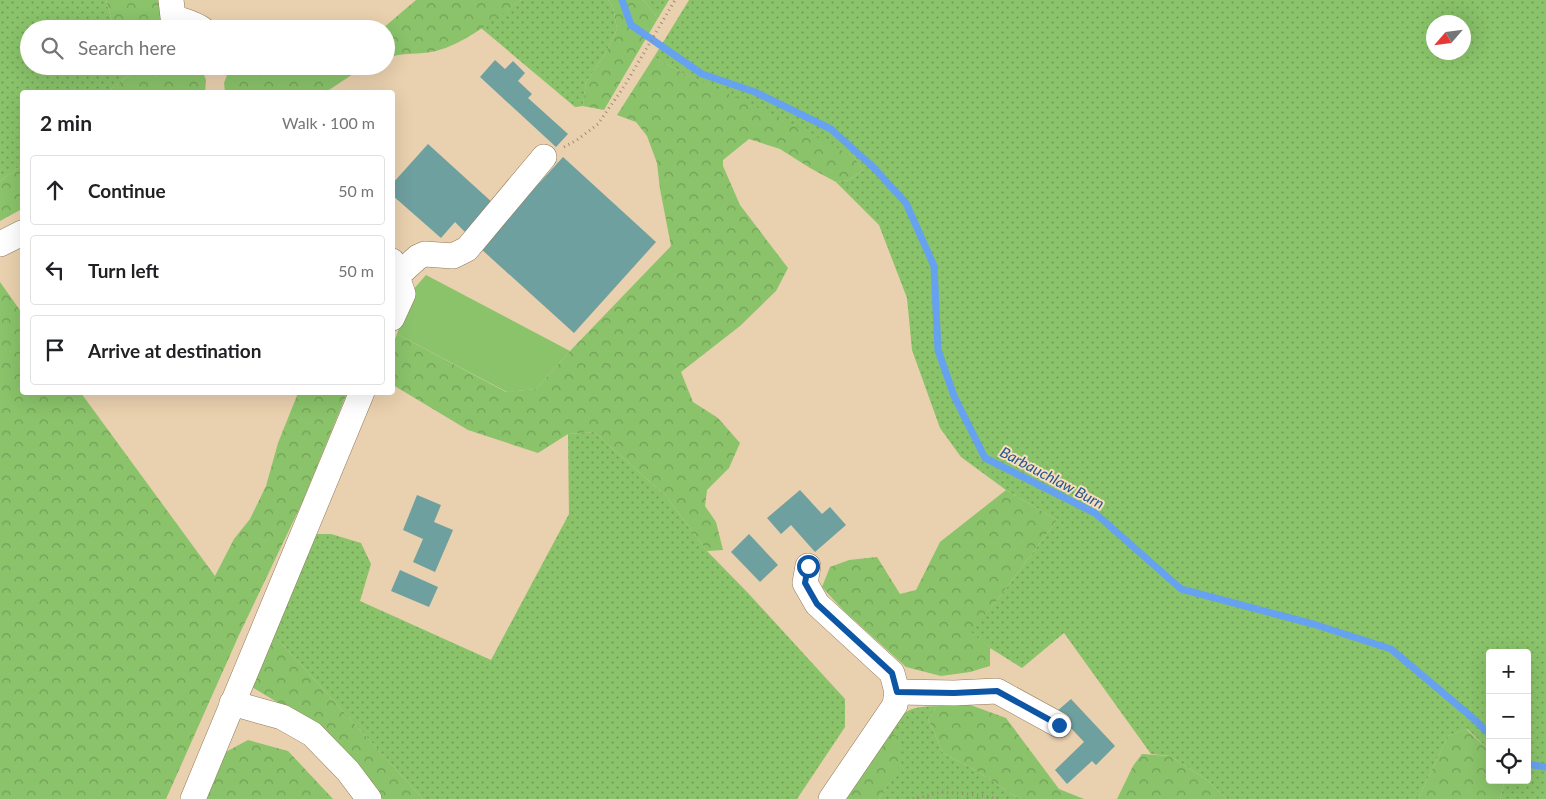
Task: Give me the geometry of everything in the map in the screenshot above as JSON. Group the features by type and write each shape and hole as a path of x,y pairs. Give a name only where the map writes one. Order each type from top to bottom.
{"lane":[{"path":"171,0 173,17 180,20"},
{"path":"395,311 402,294 395,268 425,254 454,256 467,249 544,157"},
{"path":"0,244 20,234"},
{"path":"193,799 361,395"},
{"path":"808,566 805,583 817,604 892,673 897,692 895,705 832,799"},
{"path":"897,692 954,693 997,691 1059,725"},
{"path":"232,703 282,717 312,734 348,771 369,799"}],"path":[{"path":"544,157 577,140 598,124 625,85 675,0"},
{"path":"913,799 942,792 1000,799"}],"green space":[{"path":"0,0 106,0 112,20 20,20 20,75 129,75 110,90 20,90 20,166 0,181"},
{"path":"106,0 173,0 178,20 112,20"},
{"path":"416,0 521,0 459,42 430,52 395,56 395,20 393,20"},
{"path":"521,0 608,0 613,7 617,29 605,54 586,82 583,106 575,107 481,28"},
{"path":"608,0 643,0 658,18 604,110 583,106 586,82 605,54 617,29 613,7"},
{"path":"643,0 669,0 658,18"},
{"path":"689,0 1546,0 1546,799 1500,799 1504,784 1531,784 1531,649 1486,649 1486,747 1467,729 1448,736 1418,799 1227,799 1207,780 1170,756 1151,754 1064,633 1022,668 990,648 969,631 995,603 1057,520 1006,490 961,457 940,428 912,350 907,298 879,225 836,182 849,180 863,170 854,157 654,57"},
{"path":"654,57 683,73 788,122 854,157 863,170 849,180 836,182 780,149 749,139 723,160 723,166 740,205 788,268 776,291 740,326 681,372 693,402 718,418 740,443 729,468 707,490 705,506 716,522 723,550 707,551 665,495 594,432 568,434 538,453 468,430 395,386 395,339 397,334 506,392 536,389 671,246 657,163 647,136 636,122 617,115"},
{"path":"129,75 204,75 206,80 205,90 110,90"},
{"path":"227,75 352,75 329,90 225,90 224,83"},
{"path":"20,166 20,210 0,221 0,181"},
{"path":"426,275 570,351 536,389 507,392 397,334 412,291"},
{"path":"0,282 20,310 20,395 82,395 215,576 234,539 250,519 266,486 278,443 297,395 346,395 302,503 239,635 166,799 0,799"},
{"path":"594,432 665,495 707,551 845,699 845,727 797,799 423,799 274,635 313,534 331,534 361,543 371,564 360,601 491,660 569,514 568,434"},
{"path":"1006,490 1057,520 995,603 970,631 990,648 990,666 970,672 941,676 906,667 843,610 822,587 830,567 849,560 877,557 900,594 916,590 940,542"},
{"path":"274,635 423,799 380,799 307,720 252,687"},
{"path":"965,703 1006,718 1059,789 1084,799 1020,799 975,770 943,753 928,719 937,706"},
{"path":"937,706 928,719 943,753 975,770 1020,799 879,799 900,764 888,732 899,718 908,711 920,707"},
{"path":"1466,729 1486,747 1486,784 1504,784 1500,799 1418,799 1448,736"},
{"path":"888,732 900,738 900,765 879,799 836,799"},
{"path":"248,740 288,751 333,799 206,799 224,753"},
{"path":"1142,754 1170,756 1207,780 1227,799 1117,799 1133,766"}],"building":[{"path":"495,60 505,69 513,61 525,73 518,81 532,94 528,98 568,134 556,147 480,77"},
{"path":"428,144 494,204 467,234 455,222 441,238 395,198 395,181"},
{"path":"563,157 656,242 574,333 480,248"},
{"path":"800,490 822,514 830,507 846,525 815,552 791,525 781,534 767,518"},
{"path":"417,495 441,505 434,522 453,530 435,572 413,562 423,539 403,530"},
{"path":"749,534 778,565 760,582 731,552"},
{"path":"400,570 438,587 429,607 391,591"},
{"path":"1071,699 1115,746 1096,765 1092,761 1067,784 1055,770 1084,742 1056,712"}],"waterway":[{"name":"Barbauchlaw Burn","path":"622,0 631,25 702,74 755,92 831,129 873,167 906,203 934,266 938,350 954,396 985,458 1095,513 1181,589 1313,624 1391,649 1486,731"},
{"name":"Barbauchlaw Burn","path":"1531,765 1546,767"}],"route":[{"path":"808,566 805,583 817,604 892,673 897,692 954,693 997,691 1059,725"}]}
